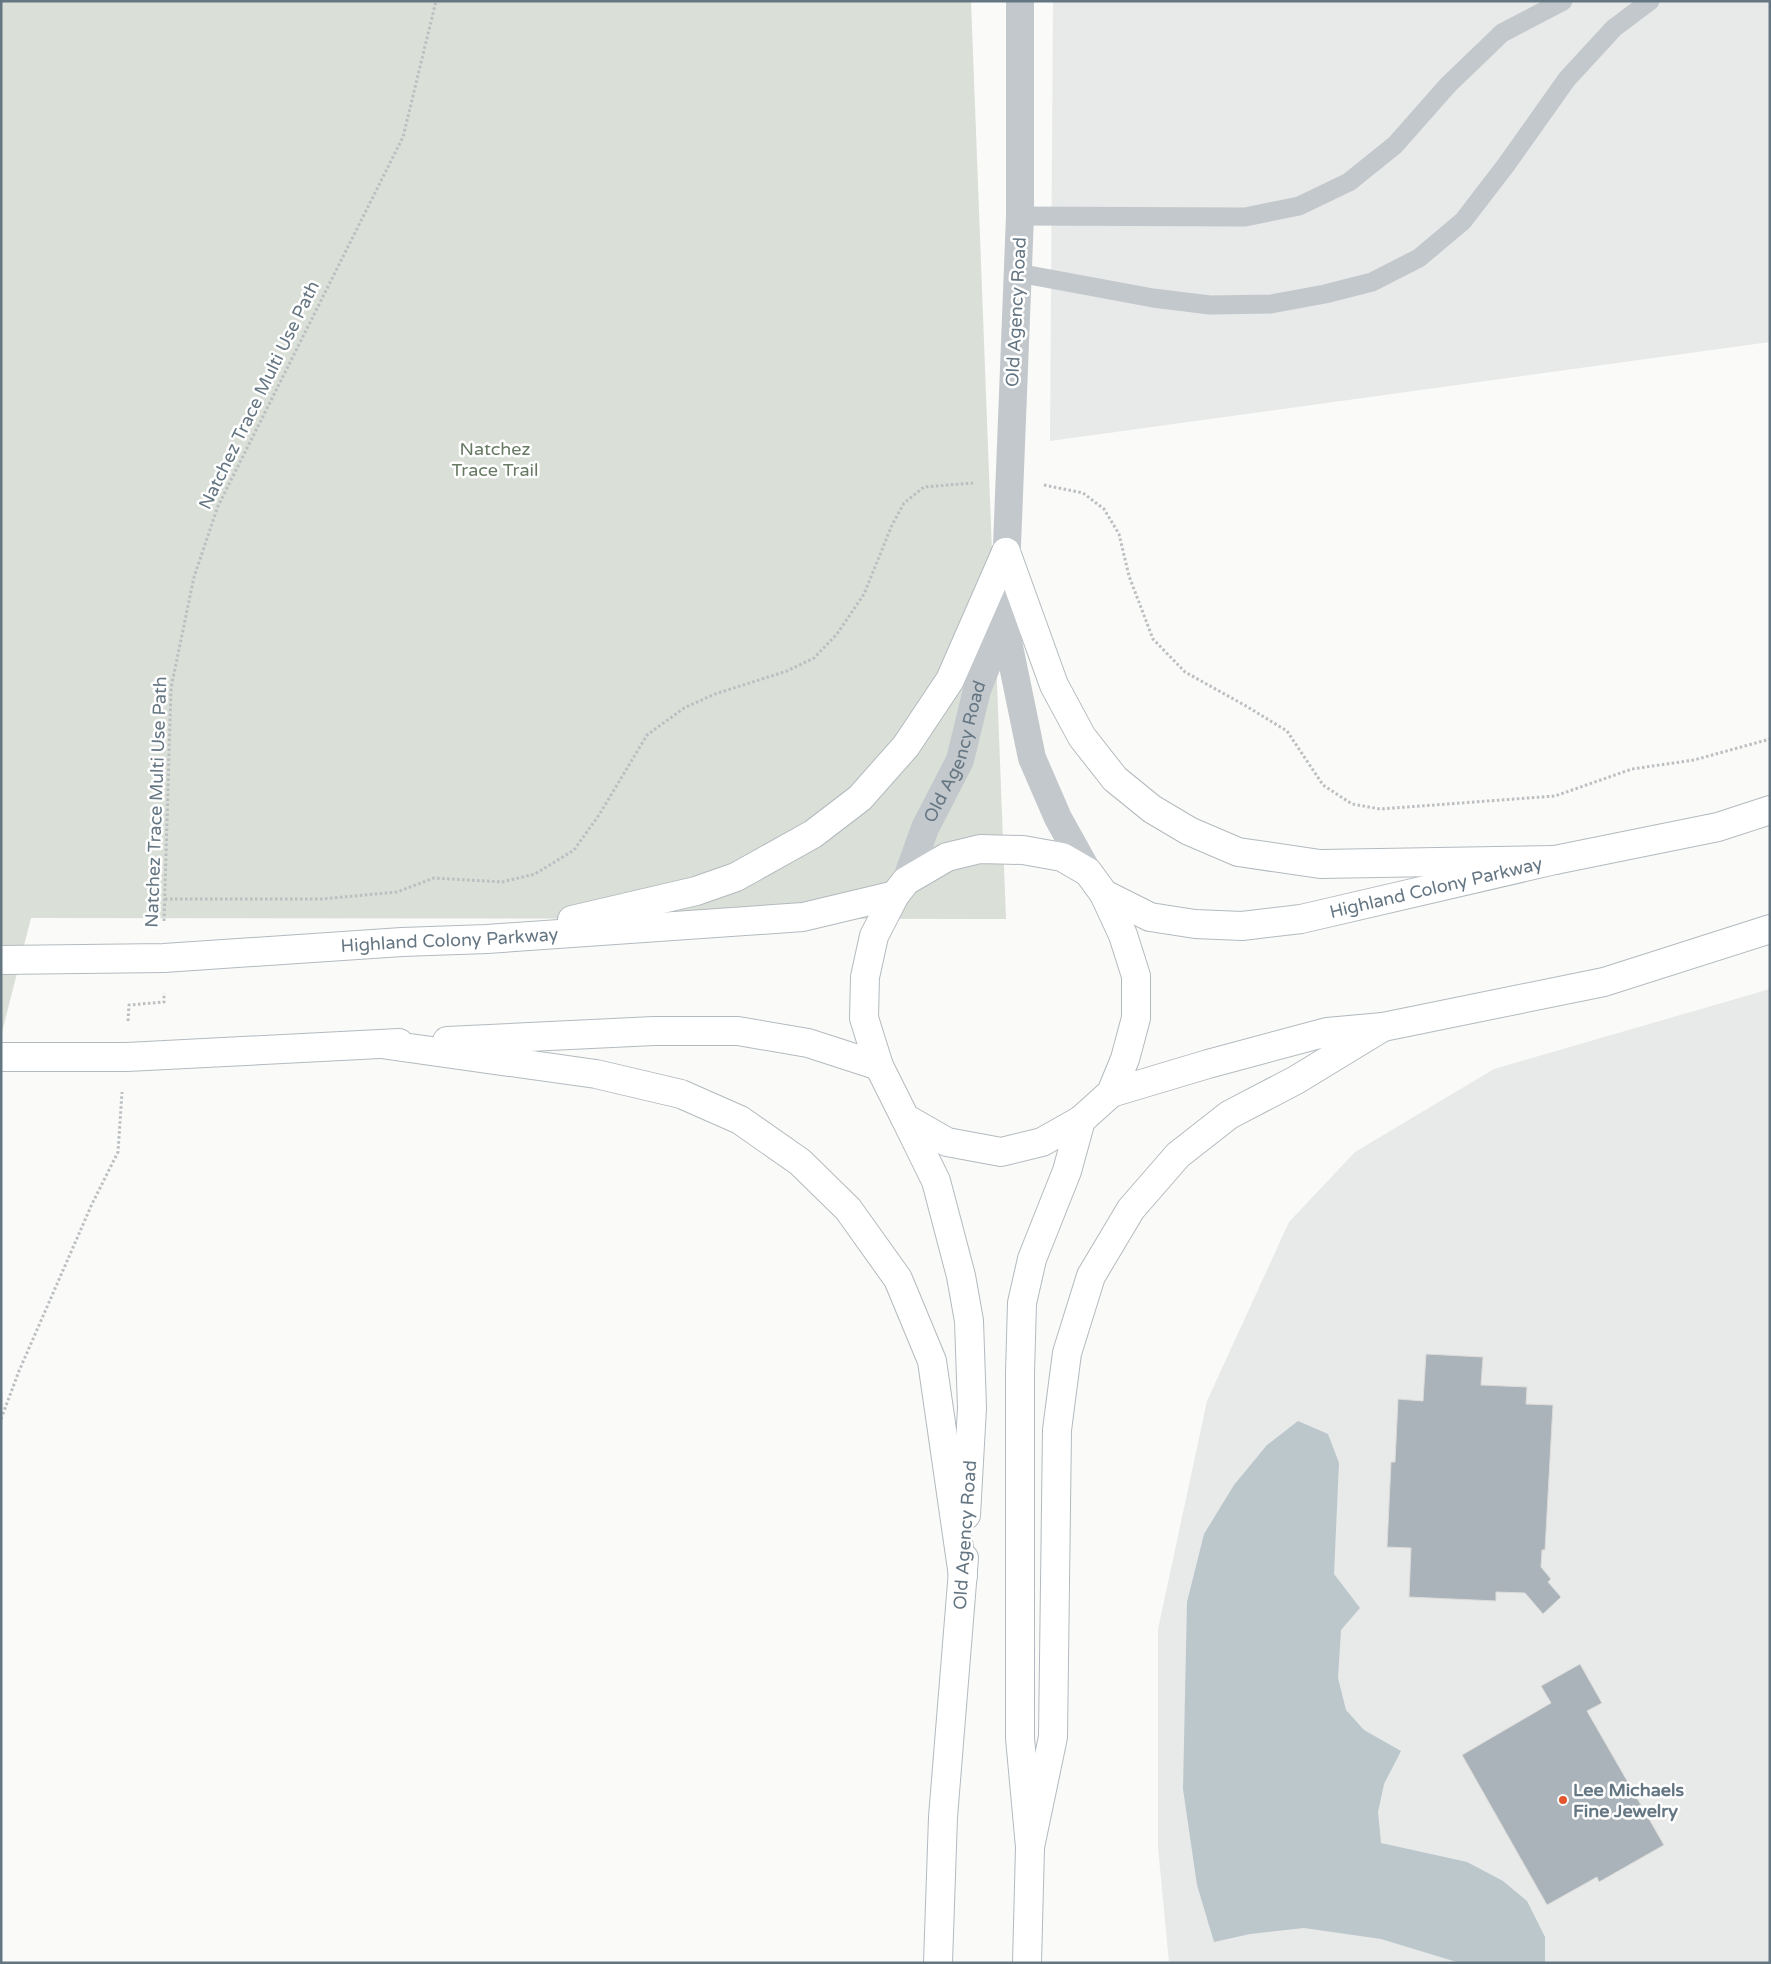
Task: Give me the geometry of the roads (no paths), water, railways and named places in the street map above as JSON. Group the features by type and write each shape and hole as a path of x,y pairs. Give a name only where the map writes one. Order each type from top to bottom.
{"street":[{"name":"Old Agency Road","path":"1020,1 1020,216 1004,622 1032,758 1058,818 1088,872"},
{"path":"1006,552 1054,685 1082,736 1115,779 1152,809 1189,831 1238,852 1320,864 1555,860"},
{"path":"487,939 696,891 736,877 813,834 860,798 906,746 950,680 1006,552"},
{"name":"Old Agency Road","path":"938,1963 943,1816 963,1576 972,1408 969,1321 961,1276 936,1181 879,1066 864,1018 865,977 874,936 900,888 925,828 960,760 977,690 1004,622"},
{"name":"Highland Colony Parkway","path":"1104,894 1150,917 1195,924 1242,926 1302,919 1555,860 1718,827 1770,810"},
{"name":"Highland Colony Parkway","path":"1,960 164,958 402,942 487,939 803,917 900,888 947,857 980,849 1023,850 1062,857 1088,872"},
{"path":"1088,872 1104,894 1123,935 1136,976 1136,1018 1125,1059 1111,1093"},
{"path":"905,1118 947,1142 1001,1152 1042,1142 1081,1120 1111,1093 1208,1064 1327,1032 1383,1027 1604,982 1770,929"},
{"path":"1030,1847 1053,1737 1057,1430 1067,1353 1091,1276 1131,1209 1178,1155 1230,1116 1296,1080 1383,1027"},
{"path":"1,1057 127,1057 654,1031 738,1031 808,1042 879,1066"},
{"path":"381,1044 596,1074 681,1094 740,1120 800,1162 848,1209 898,1279 932,1361 963,1576"},
{"path":"1027,1963 1030,1847 1020,1738 1020,1374 1022,1304 1032,1259 1066,1171 1081,1120"}],"lane":[{"path":"1020,216 1245,217 1299,206 1349,182 1395,145 1448,85 1502,32 1563,1"},
{"path":"1018,273 1152,298 1210,305 1271,304 1324,294 1372,282 1419,258 1463,220 1506,165 1566,79 1614,28 1650,1"}],"place":[{"name":"Lee Michaels Fine Jewelry","path":"1563,1800"}],"park label":[{"name":"Natchez Trace Trail","path":"495,459"}]}
